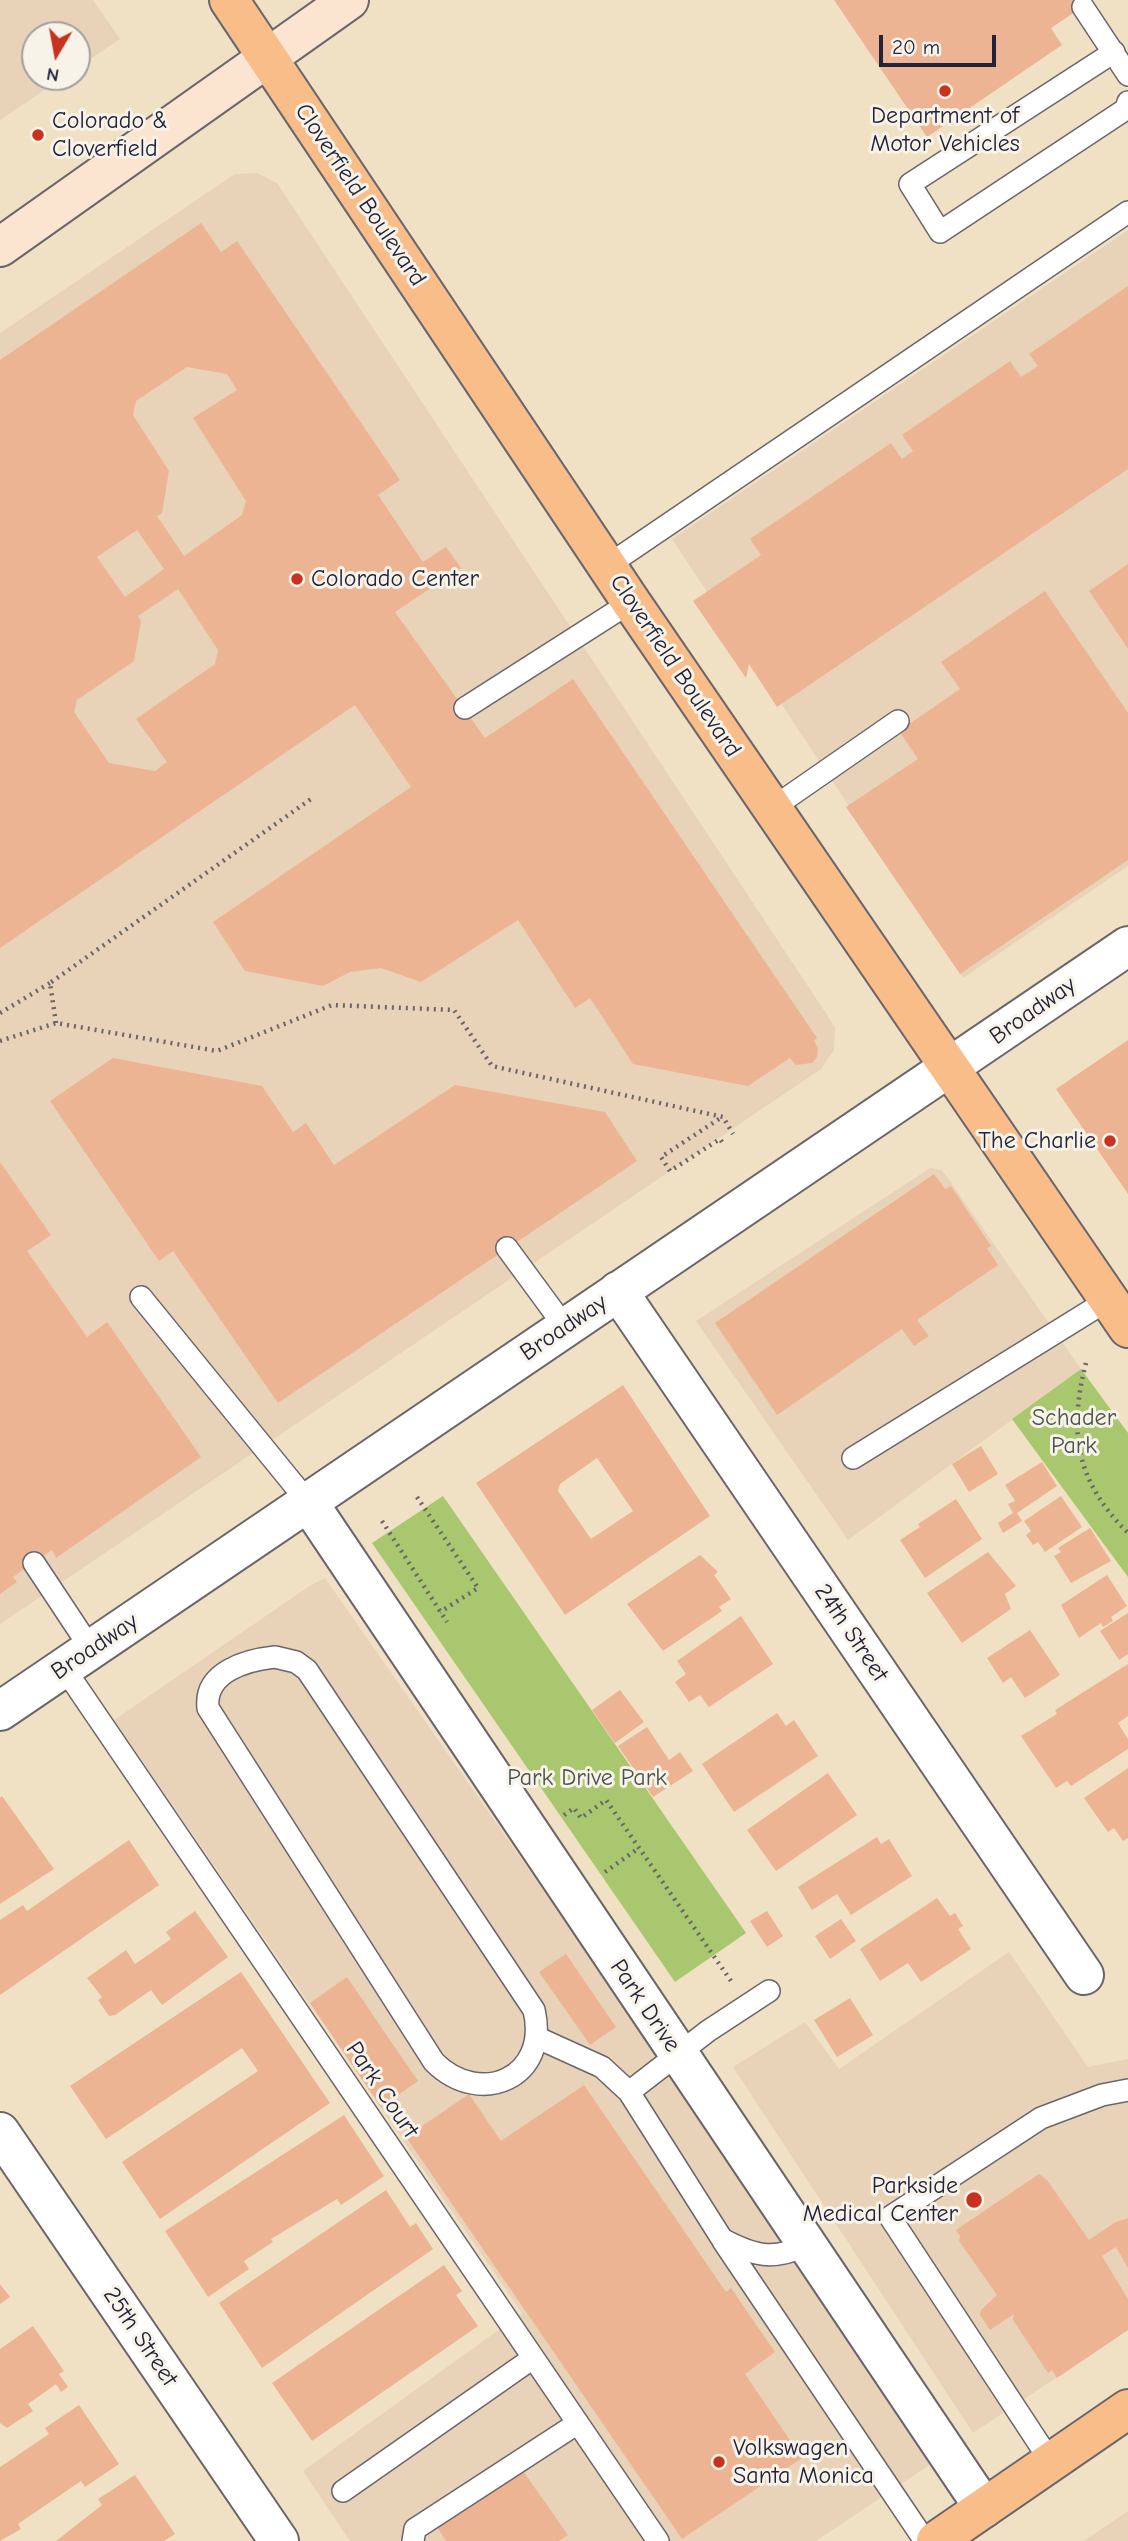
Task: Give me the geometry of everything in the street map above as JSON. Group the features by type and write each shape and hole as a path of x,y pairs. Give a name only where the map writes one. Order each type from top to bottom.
{"main road":[{"name":"Cloverfield Boulevard","path":"229,0 771,809 1118,1314"},
{"path":"0,247 349,0"},
{"path":"936,2541 978,2523 1051,2462 1128,2409"}],"street":[{"name":"Broadway","path":"0,1711 1128,946"},
{"name":"24th Street","path":"618,1291 1084,1975"},
{"name":"Park Drive","path":"307,1502 807,2245 978,2523"},
{"name":"25th Street","path":"0,2132 279,2541"}],"lane":[{"path":"1083,8 1128,75"},
{"path":"1114,52 910,184 940,232 1126,109 1128,102"},
{"path":"607,566 1128,212"},
{"path":"465,708 631,602"},
{"path":"771,809 898,721"},
{"path":"508,1248 565,1327"},
{"path":"141,1297 307,1502"},
{"path":"853,1458 1118,1314"},
{"name":"Park Court","path":"34,1563 78,1658 533,2358 658,2541"},
{"path":"275,1657 296,1662 307,1670 534,2010 538,2039 532,2056 515,2073 502,2081 464,2083 445,2073 434,2062 208,1707 206,1695 212,1682 249,1660 275,1657"},
{"path":"629,2092 678,2054 769,1991"},
{"path":"538,2039 602,2067 629,2092 722,2239 925,2541"},
{"path":"1051,2462 891,2217 1041,2118 1102,2095 1128,2090"},
{"path":"722,2239 744,2250 767,2255 784,2256 807,2245"},
{"path":"343,2491 533,2358"},
{"path":"414,2541 415,2529 578,2423"}],"path":[{"path":"0,1013 50,983 311,799"},
{"path":"50,983 57,1023"},
{"path":"0,1041 57,1023 217,1051 332,1005 454,1010 492,1066 723,1117 733,1134"},
{"path":"722,1142 720,1139 670,1171 661,1157 723,1117"},
{"path":"1086,1363 1076,1418 1079,1459 1110,1515 1128,1533"},
{"path":"417,1497 478,1588 440,1612"},
{"path":"382,1521 447,1622"},
{"path":"561,1816 574,1808 581,1818 607,1800 747,2005"},
{"path":"601,1874 639,1848"}],"shaded area":[{"path":"0,0 93,0 120,39 91,59 91,21 21,21 21,91 43,91 0,120"},
{"name":"Colorado Center","path":"257,173 277,183 835,1027 834,1050 821,1069 0,1624 0,333 235,174"},
{"path":"1128,230 1128,866 963,978 672,539"},
{"path":"930,1168 942,1170 1081,1369 848,1540 696,1321"},
{"path":"325,1578 940,2458 816,2541 350,2541 303,2471 522,2313 114,1720"},
{"name":"Parkside Medical Center","path":"1009,1952 1088,2067 1128,2059 1128,2330 973,2433 733,2067 805,2022 839,2069"},
{"path":"1128,2511 1128,2541 1084,2541"}],"green space":[{"name":"Schader Park","path":"1081,1369 1128,1433 1128,1577 1012,1419"},
{"name":"Park Drive Park","path":"443,1496 746,1933 675,1982 372,1543"}],"building":[{"name":"Department of Motor Vehicles","path":"834,0 1084,0 1087,4 1051,28 1062,45 927,137"},
{"path":"201,223 221,252 237,241 400,480 378,495 423,562 446,547 461,568 395,612 485,738 573,679 817,1038 814,1041 818,1048 817,1057 812,1063 796,1065 790,1058 748,1086 633,1064 590,998 575,1008 518,920 421,982 381,968 350,972 323,986 245,971 213,922 411,787 355,705 0,948 0,360","holes":["187,367 227,374 237,390 193,418 246,501 242,515 184,556 157,516 162,513 169,471 133,415 136,401","137,530 164,569 125,597 97,557","178,589 218,650 215,664 136,719 167,762 155,771 109,763 74,712 77,700 134,661 141,621 138,616"]},
{"path":"1128,286 1128,469 777,707 749,664 746,678 693,601 761,555 750,539 891,443 902,459 913,451 902,435 1010,361 1021,377 1038,366 1029,354"},
{"path":"1128,564 1128,649 1089,591"},
{"path":"1045,591 1128,713 1128,860 960,974 846,807 918,759 899,731 960,689 941,662"},
{"name":"The Charlie","path":"1128,1040 1128,1194 1056,1089"},
{"path":"113,1058 262,1086 293,1132 306,1123 334,1165 455,1085 605,1112 637,1161 278,1403 173,1251 159,1261 50,1101"},
{"path":"0,1162 51,1235 27,1251 87,1337 107,1322 201,1457 56,1558 52,1550 13,1577 17,1582 0,1594"},
{"path":"934,1174 945,1189 951,1186 991,1246 987,1248 998,1265 917,1320 929,1336 914,1346 902,1329 777,1415 715,1323"},
{"path":"623,1385 710,1516 565,1615 476,1483","holes":["597,1458 633,1511 591,1539 558,1491 560,1484"]},
{"path":"981,1446 998,1474 969,1492 952,1464"},
{"path":"1042,1462 1057,1486 1017,1513 1022,1521 1003,1533 998,1523 1013,1513 1008,1504 1015,1501 1005,1485"},
{"path":"1061,1496 1082,1527 1045,1552 1038,1542 1033,1545 1026,1535 1031,1531 1024,1521"},
{"path":"956,1499 982,1539 925,1578 900,1540 920,1527 918,1524"},
{"path":"1090,1528 1111,1561 1071,1583 1054,1556 1061,1552 1058,1548"},
{"path":"988,1552 1016,1586 1005,1594 1011,1609 962,1643 927,1593"},
{"path":"700,1555 718,1572 714,1575 731,1599 719,1607 722,1611 663,1651 627,1604"},
{"path":"1107,1575 1127,1606 1111,1617 1113,1621 1103,1627 1101,1623 1079,1638 1061,1605"},
{"path":"1128,1613 1128,1654 1119,1660 1100,1631"},
{"path":"741,1616 773,1664 709,1707 700,1695 689,1702 675,1682 686,1674 677,1661"},
{"path":"1030,1630 1060,1675 1025,1698 1011,1677 1003,1683 987,1658"},
{"path":"1128,1664 1128,1716 1118,1723 1128,1739 1128,1749 1071,1786 1067,1781 1056,1788 1021,1736 1057,1714 1055,1710"},
{"path":"620,1690 644,1722 615,1743 592,1710"},
{"path":"777,1713 786,1726 794,1720 818,1756 734,1812 702,1764"},
{"path":"647,1727 669,1760 680,1752 693,1771 653,1797 618,1746"},
{"path":"1128,1768 1128,1838 1123,1841 1114,1828 1108,1832 1084,1798"},
{"path":"828,1773 857,1815 776,1871 747,1830"},
{"path":"2,1796 54,1869 0,1904 0,1798"},
{"path":"877,1837 881,1844 889,1839 912,1876 851,1915 837,1894 812,1910 798,1887"},
{"path":"129,1840 159,1885 0,1995 0,1920 23,1905 27,1911"},
{"path":"937,1898 950,1916 955,1913 963,1926 958,1929 971,1949 921,1982 908,1963 880,1981 860,1949"},
{"path":"195,1911 228,1957 162,2005 151,1990 115,2015 109,2016 98,2000 102,1997 87,1978 126,1950 135,1964 171,1939 166,1932"},
{"path":"767,1911 783,1936 767,1947 750,1921"},
{"path":"841,1919 856,1941 830,1959 815,1936"},
{"path":"566,1954 616,2027 590,2045 539,1972"},
{"path":"241,1972 330,2103 160,2219 122,2162 258,2071 242,2048 106,2139 70,2086"},
{"path":"347,1977 418,2081 381,2107 310,2003"},
{"path":"850,1998 873,2035 837,2057 814,2020"},
{"path":"584,2085 726,2292 731,2288 775,2352 745,2374 802,2458 682,2539 406,2137 469,2094 501,2141"},
{"path":"344,2115 384,2176 341,2205 337,2199 271,2239 273,2242 244,2261 249,2269 208,2297 165,2231"},
{"path":"1039,2174 1047,2180 1089,2240 1114,2223 1128,2218 1128,2268 1116,2247 1102,2256 1128,2299 1128,2330 1057,2378 1052,2370 1048,2373 1013,2320 1014,2314 990,2330 980,2315 981,2310 997,2295 959,2241 960,2236 956,2230"},
{"path":"386,2190 410,2227 416,2223 433,2249 262,2368 219,2303"},
{"path":"444,2265 462,2291 456,2295 478,2326 312,2441 272,2383"},
{"path":"0,2284 10,2297 0,2304"},
{"path":"33,2326 64,2371 59,2374 68,2387 61,2392 56,2384 28,2404 33,2411 7,2428 0,2423 0,2349"},
{"path":"79,2405 119,2464 85,2487 81,2481 18,2524 21,2529 0,2541 0,2467 49,2434 45,2428"},
{"path":"521,2468 568,2535 559,2541 446,2541 435,2524"},
{"path":"135,2475 175,2534 164,2541 56,2541 102,2505 98,2499"}],"place":[{"name":"Department of Motor Vehicles","path":"945,91"},
{"name":"Colorado & Cloverfield","path":"38,135"},
{"name":"Colorado Center","path":"297,579"},
{"name":"The Charlie","path":"1110,1141"},
{"name":"Parkside Medical Center","path":"974,2200"},
{"name":"Volkswagen Santa Monica","path":"719,2462"}]}
